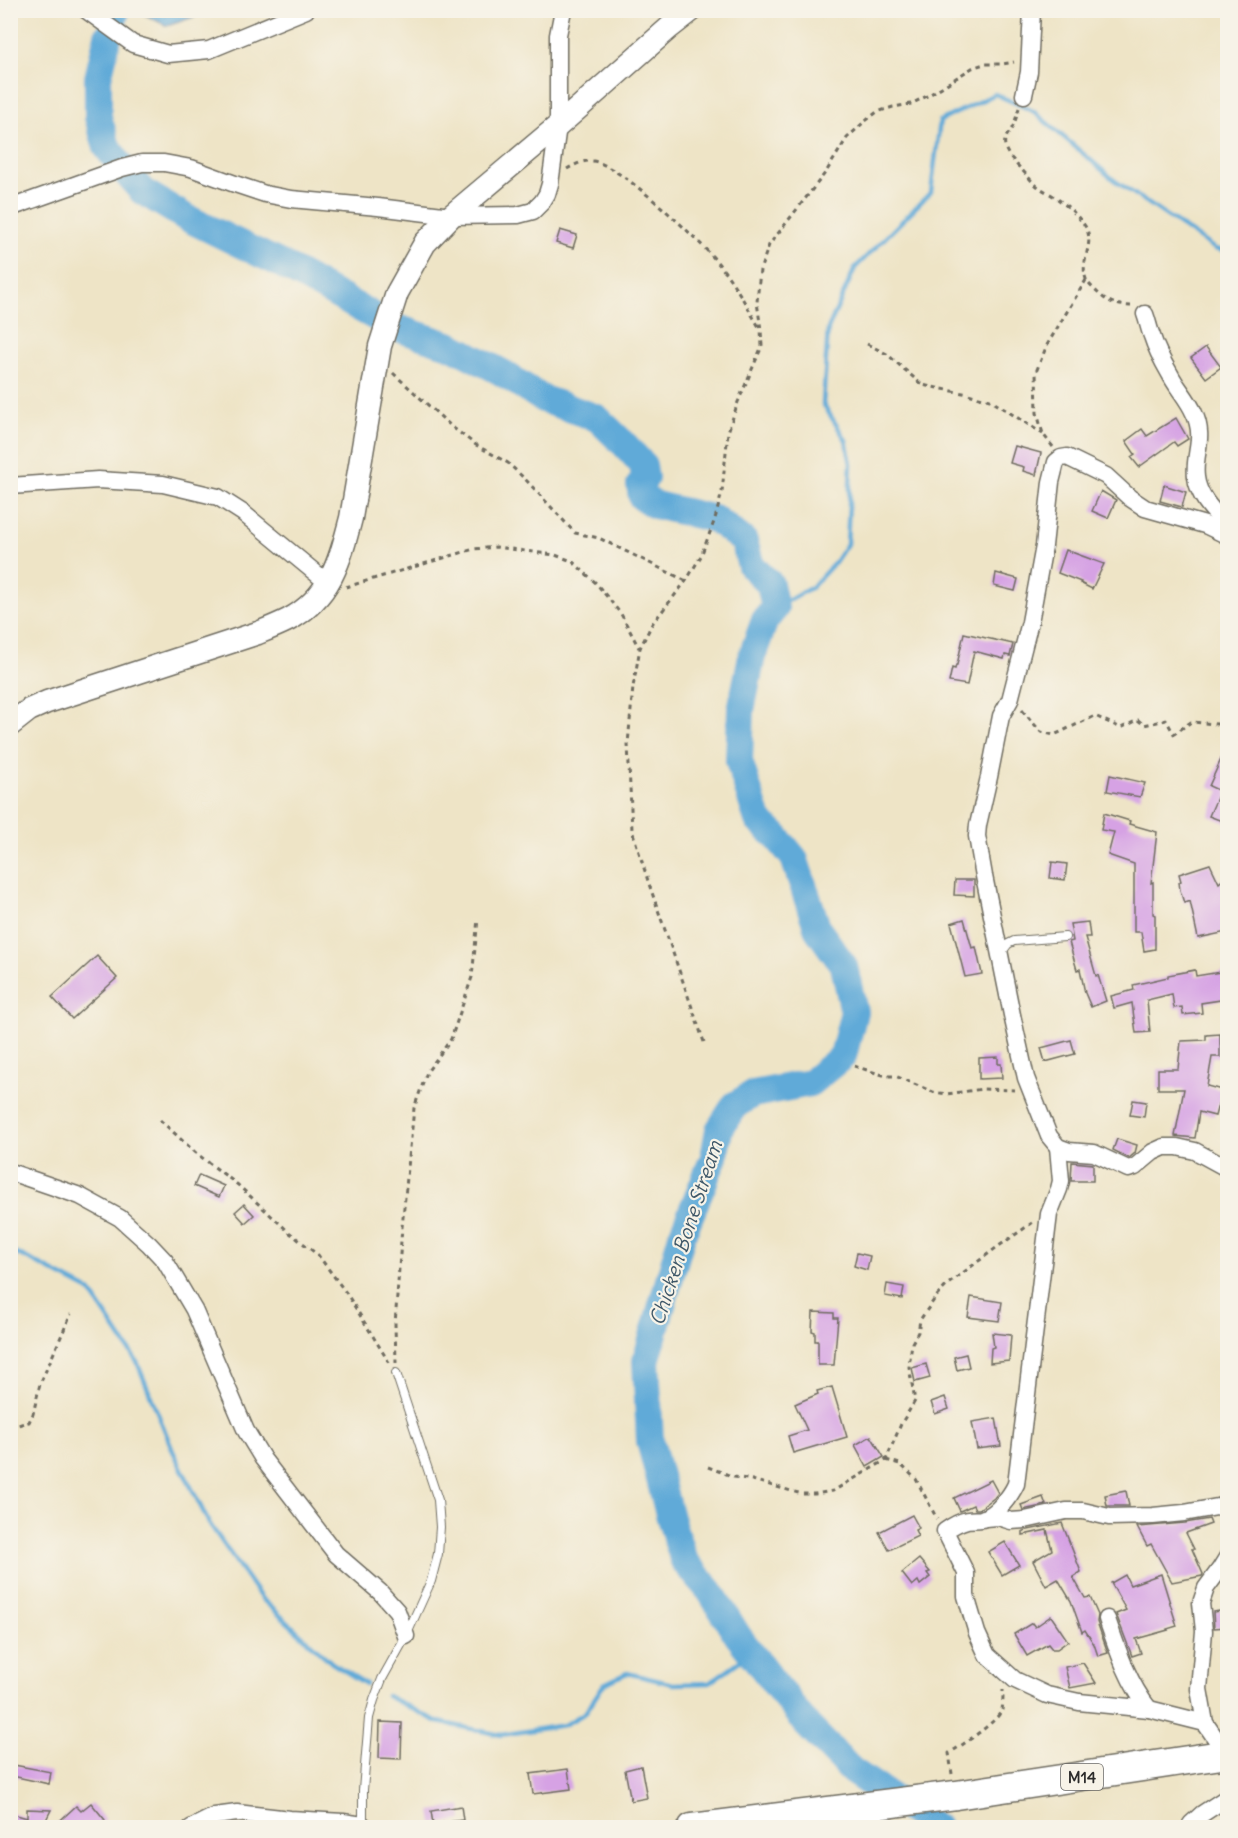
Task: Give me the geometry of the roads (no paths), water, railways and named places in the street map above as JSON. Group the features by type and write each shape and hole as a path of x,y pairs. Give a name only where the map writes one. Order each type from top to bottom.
{"highway":[{"name":"M14","path":"692,1827 866,1807 1224,1755"}],"street":[{"path":"86,10 133,44 168,54 209,50 306,10"},
{"path":"10,208 122,168 142,163 164,163 191,168 265,194 291,199 451,216 518,215 532,211 542,202 550,184 558,126 558,35 563,10"},
{"path":"10,725 29,711 47,702 258,633 289,620 311,604 324,590 338,566 351,518 380,346 397,293 425,243 451,216 692,10"},
{"path":"1024,95 1031,52 1032,10"},
{"path":"1145,314 1152,337 1170,376 1194,413 1200,442 1196,459 1196,478 1200,491 1209,507 1227,527"},
{"path":"1227,536 1205,525 1145,508 1106,476 1067,457 1056,462 1030,622 1010,700 1001,716 977,836 1024,1067 1049,1136 1058,1147 1069,1151 1094,1154 1128,1169 1135,1167 1153,1152 1164,1147 1195,1151 1227,1169"},
{"path":"10,486 98,480 163,484 218,497 243,513 324,590"},
{"path":"984,1518 1003,1505 1012,1494 1016,1484 1049,1214 1061,1181 1058,1147"},
{"path":"10,1172 80,1196 120,1218 165,1261 194,1310 246,1431 263,1459 336,1554 380,1592 397,1611 406,1636"},
{"path":"1205,1723 1149,1709 1078,1702 1047,1695 1015,1680 987,1655 971,1617 966,1596 966,1573 945,1531 957,1523 984,1518 998,1517 1011,1521 1026,1521 1066,1511 1109,1517 1153,1516 1227,1505"},
{"path":"1224,1755 1205,1723 1199,1689 1204,1631 1201,1603 1206,1588 1225,1568"},
{"path":"1107,1619 1120,1659 1136,1692 1149,1709"},
{"path":"1191,1824 1227,1797"},
{"path":"191,1827 215,1816 237,1813 343,1822 363,1826"}],"lane":[{"path":"1000,957 1002,950 1014,941 1065,936"},
{"path":"363,1826 363,1790 369,1718 382,1679 406,1636 431,1581 438,1554 440,1527 438,1500 396,1373"}],"water":[{"path":"138,11 211,11 167,26"}],"waterway":[{"path":"113,20 116,10"},
{"path":"108,36 98,78 98,117 107,147 142,191 185,217 283,265 379,319"},
{"path":"775,608 812,587 835,562 847,544 851,464 846,440 823,404 828,329 855,268 931,192 940,121 995,94 1033,111 1114,180 1215,249 1228,252"},
{"name":"Chicken Bone Stream","path":"394,327 452,346 501,372 543,399 597,418 643,465 645,478 640,485 642,497 655,505 715,519 744,541 751,566 770,584 775,608 765,620 752,656 741,710 739,761 758,820 776,836 794,858 818,930 844,966 854,1012 843,1056 810,1083 753,1094 735,1105 719,1130 714,1157 682,1235 646,1361 650,1441 684,1561 710,1591 738,1636 806,1724 852,1771 937,1828"},
{"path":"10,1252 23,1256 90,1291 137,1362 173,1451 209,1523 261,1598 332,1663 366,1684"},
{"path":"387,1696 438,1722 501,1735 564,1725 585,1713 604,1684 627,1673 673,1684 709,1683 751,1653"}]}
